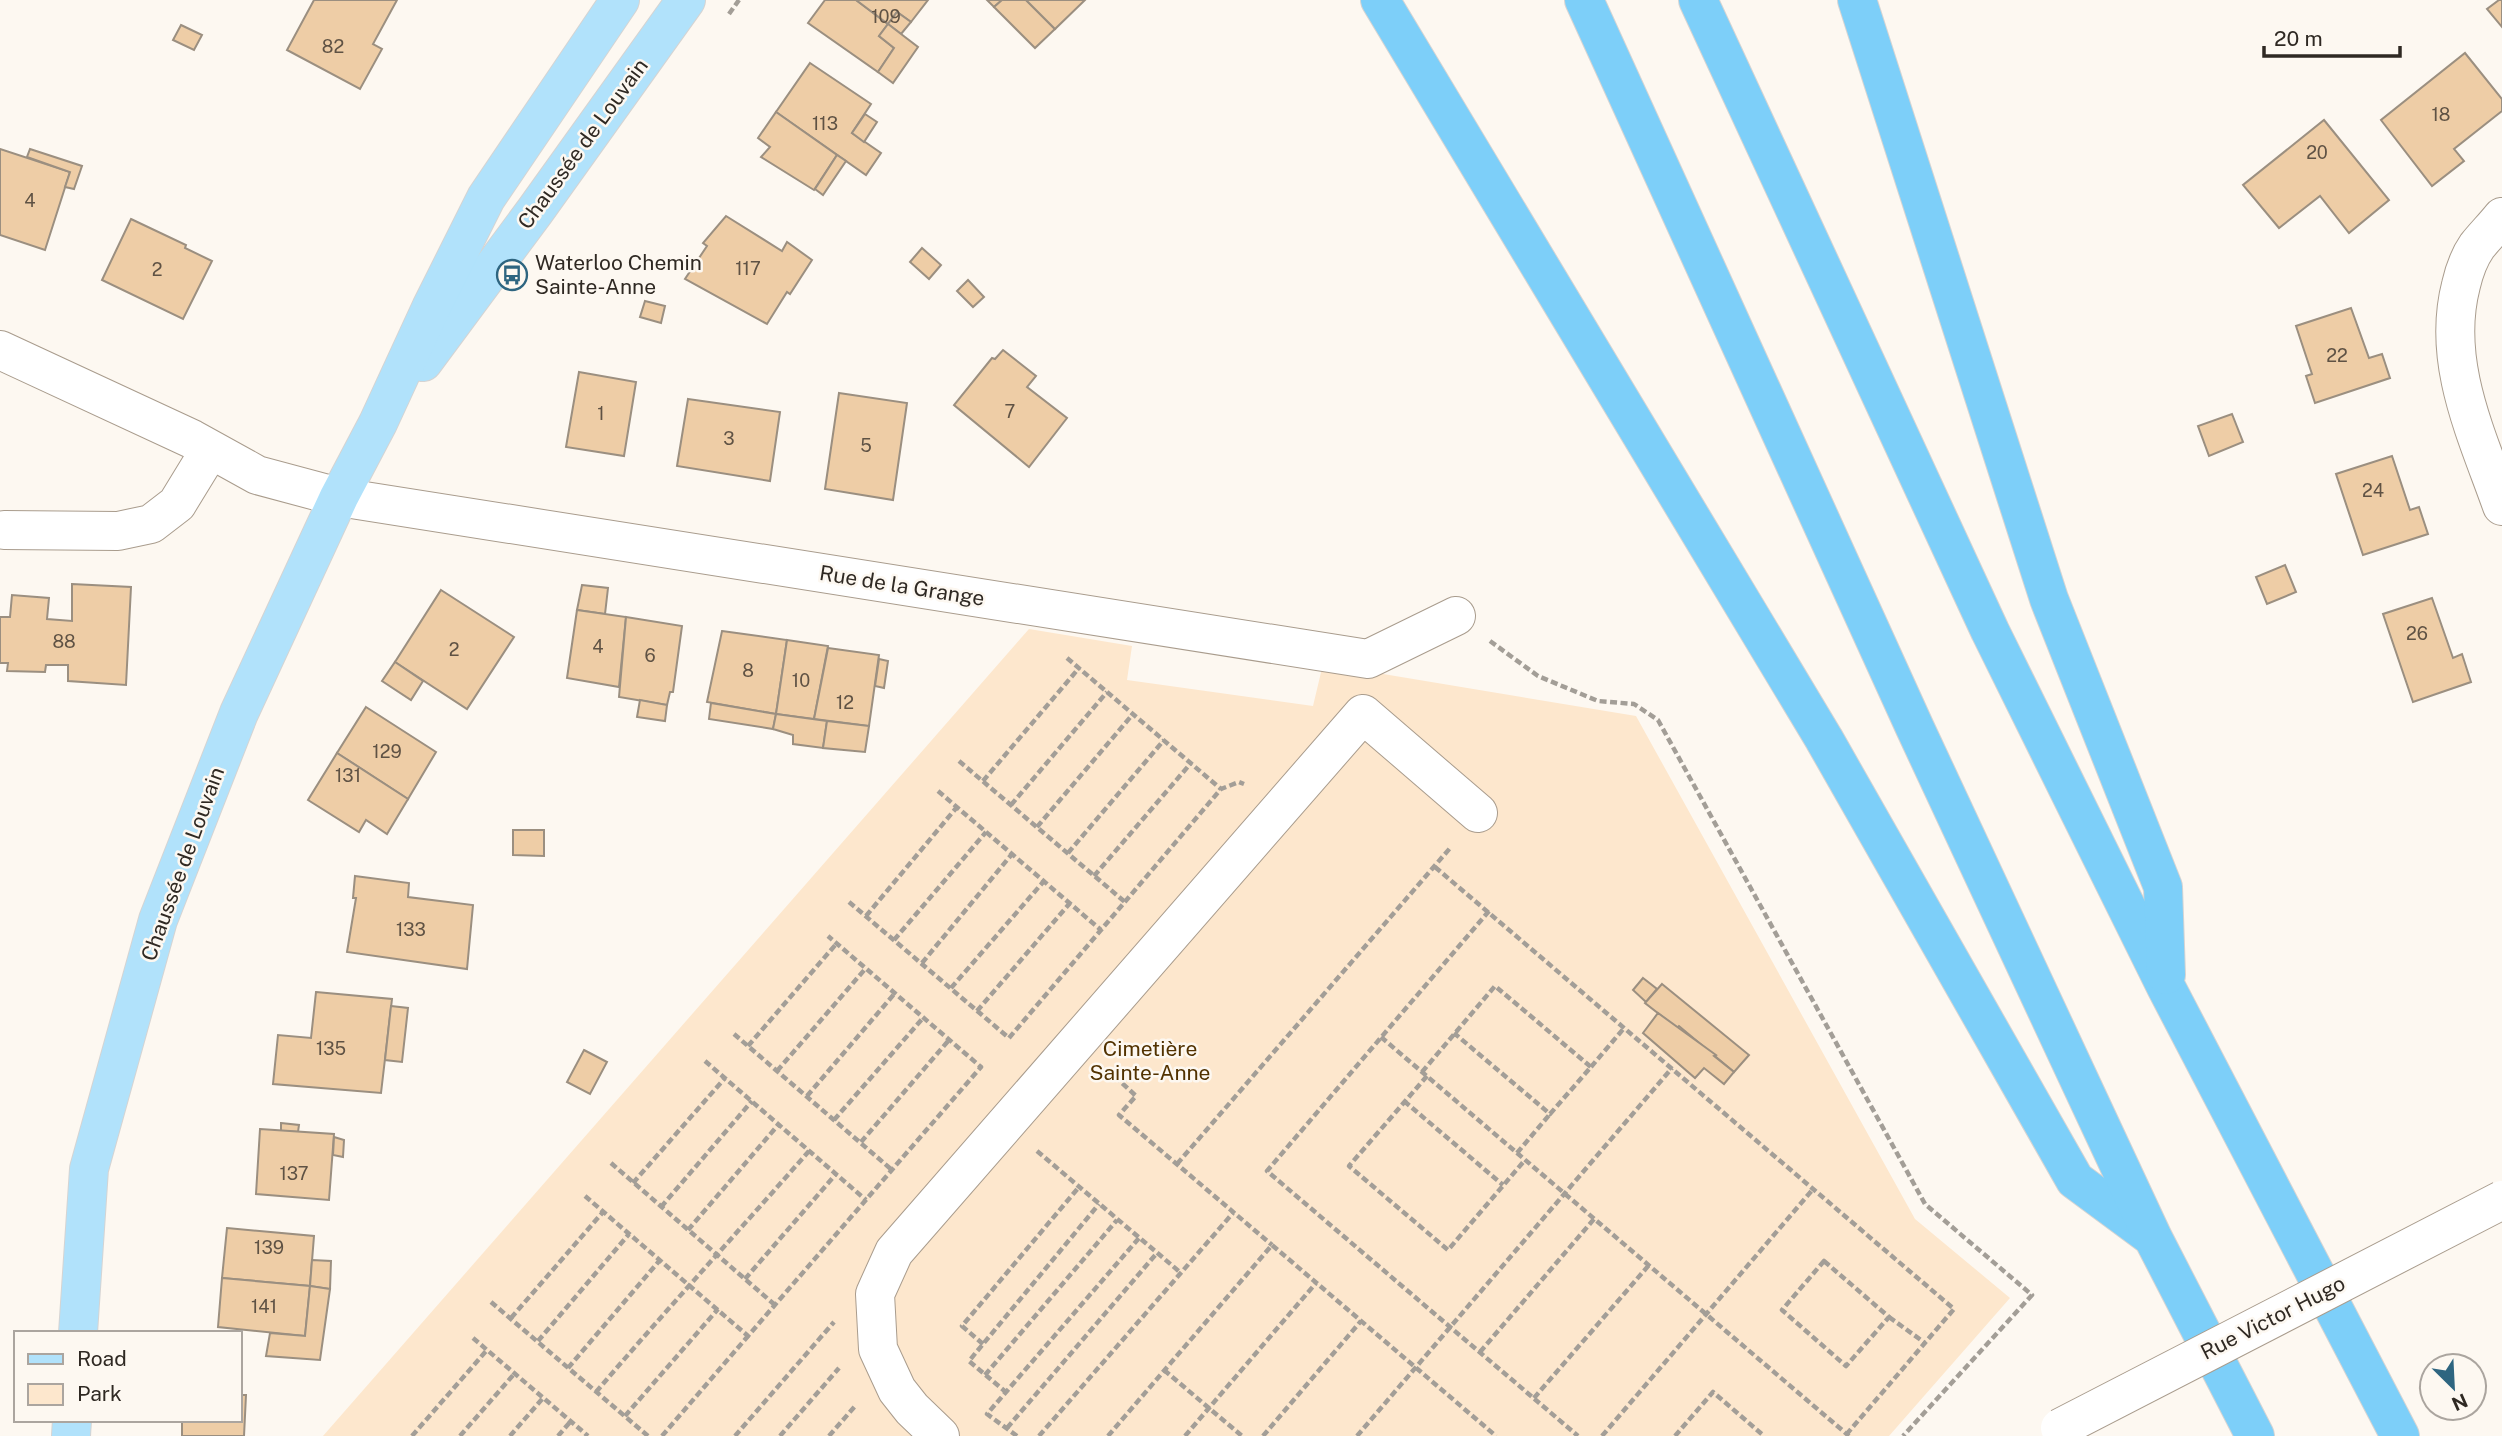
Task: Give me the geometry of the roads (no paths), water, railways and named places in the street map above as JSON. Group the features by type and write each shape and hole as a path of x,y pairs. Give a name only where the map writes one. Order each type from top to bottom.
{"highway":[{"path":"1380,0 1824,739 2075,1180 2153,1238"},
{"path":"1584,0 1915,728 2153,1238 2255,1436"},
{"path":"1698,0 1990,631 2166,987 2400,1436"},
{"path":"1857,0 2049,599 2164,887 2166,987"}],"main road":[{"name":"Chaussée de Louvain","path":"78,1331 89,1169 158,920 239,712 339,497 378,423 430,308 486,198 620,0"},
{"name":"Chaussée de Louvain","path":"378,423 535,211 686,0"}],"street":[{"path":"2502,217 2476,247 2463,275 2453,337 2457,371 2466,403 2502,506"},
{"name":"Rue de la Grange","path":"0,350 192,439 257,475 339,497 1368,659"},
{"path":"4,530 118,531 151,524 177,505 210,450"},
{"path":"940,1436 897,1390 878,1349 875,1294 894,1252 1363,713 1368,659 1457,616"},
{"path":"1363,713 1478,813"},
{"name":"Rue Victor Hugo","path":"2052,1432 2502,1200"}],"place":[{"name":"Waterloo Chemin Sainte-Anne","path":"512,275"}],"park label":[{"name":"Cimetière Sainte-Anne","path":"1150,1061"}]}
